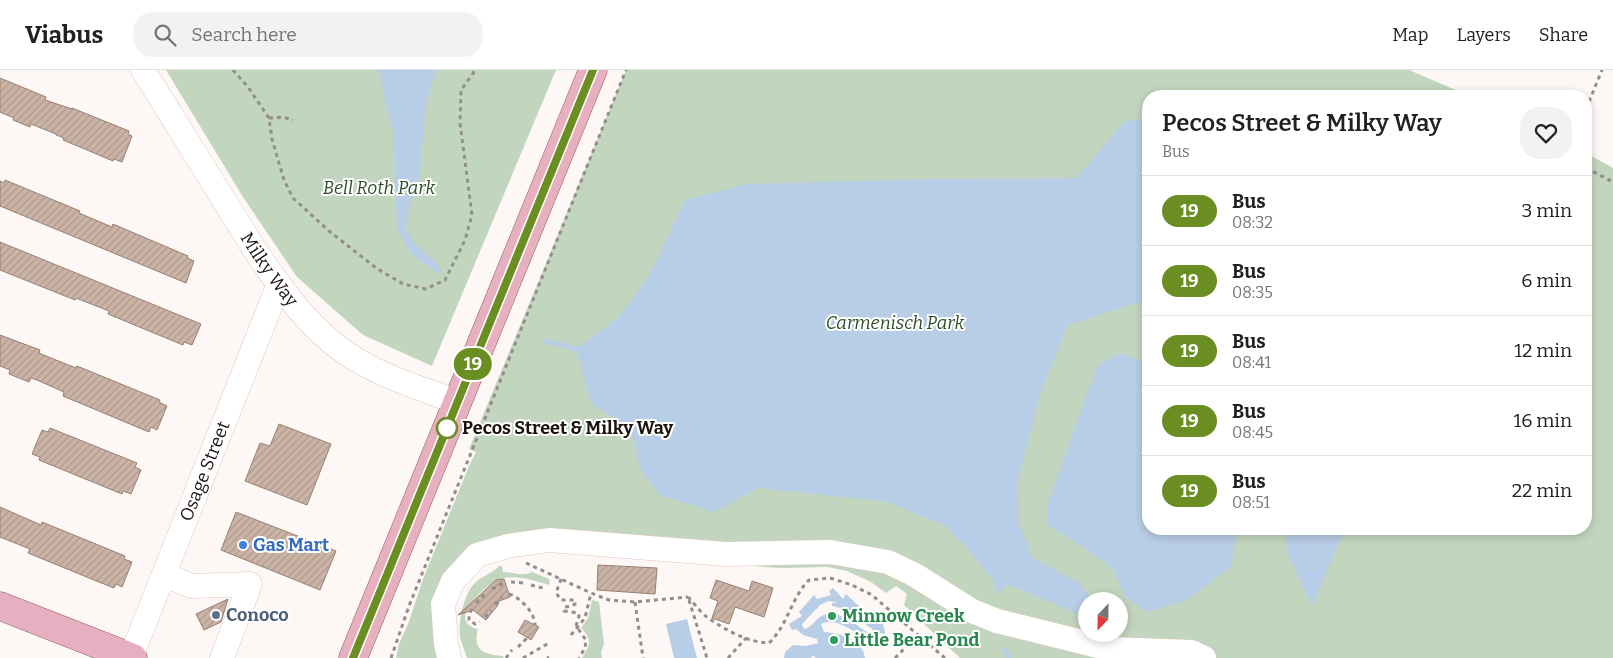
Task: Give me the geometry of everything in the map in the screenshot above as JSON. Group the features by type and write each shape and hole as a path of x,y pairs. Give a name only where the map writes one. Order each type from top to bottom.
{"main road":[{"path":"353,658 593,70"},
{"path":"0,606 132,658"},
{"path":"365,629 367,658"}],"street":[{"name":"Milky Way","path":"143,70 253,247 279,284 327,339 349,355 398,380 458,402"},
{"name":"Osage Street","path":"132,658 279,284"},
{"path":"449,658 443,604 453,581 477,555 508,546 549,540 725,554 830,552 888,562 915,575 972,611 997,621 1110,649 1191,652 1204,658"},
{"path":"164,574 192,586 250,584 222,658"}],"path":[{"path":"233,70 248,87 269,118 272,139 282,172 293,198 329,231 376,268 403,284 426,289 445,280 465,240 472,214 460,123 461,90 474,72 478,70"},
{"path":"391,658 409,606 626,70"},
{"path":"1592,94 1602,70"},
{"path":"269,118 283,117 293,120"},
{"path":"1592,171 1613,182"},
{"path":"508,546 520,560 609,600 635,602 688,596"},
{"path":"688,596 705,616 746,638 769,643 779,633 785,623 800,589 809,580 830,578 852,585 872,595 945,658"},
{"path":"556,593 561,579"},
{"path":"511,582 524,583"},
{"path":"492,588 504,583"},
{"path":"530,585 543,588"},
{"path":"550,590 556,593 561,600 575,600 574,605 565,607 564,611 578,613 579,616 576,626 586,640 585,648 579,658"},
{"path":"476,604 486,593"},
{"path":"571,635 578,629 585,618 591,593"},
{"path":"509,594 521,600 534,618 535,624"},
{"path":"688,596 706,658"},
{"path":"496,605 502,597"},
{"path":"635,602 643,658"},
{"path":"472,609 469,616 471,623 478,624 480,622"},
{"path":"485,617 491,610"},
{"path":"895,658 918,635"},
{"path":"518,647 527,638"},
{"path":"728,658 746,638"},
{"path":"523,658 549,644"},
{"path":"506,658 512,650"}],"green space":[{"name":"Bell Roth Park","path":"166,70 556,70 432,366 363,335 297,277 243,197"},
{"name":"Carmenisch Park","path":"626,70 1409,70 1456,90 1142,90 1142,535 1592,535 1592,156 1613,168 1613,658 960,658 904,605 907,594 896,586 886,593 871,582 847,571 828,567 781,568 683,561 567,533 466,555 438,658 396,658 399,644 408,624 423,579 476,452 469,449"},
{"path":"499,566 502,566 503,572 521,574 532,572 549,579 550,585 510,577 497,581 479,593 467,610 465,618 469,625 478,629 477,642 482,650 486,653 504,656 503,658 467,658 460,630 461,616 467,594 474,584"},
{"path":"592,600 599,602 604,644 601,652 602,658 582,658 587,650 589,639 581,628 588,618"}],"water":[{"path":"377,70 436,70 426,104 419,179 410,204 405,228 415,244 438,264 442,275 419,260 407,248 397,228 393,130 380,74"},
{"path":"1142,120 1142,303 1140,302 1068,325 1040,395 1017,485 1019,523 1033,558 1081,584 1086,592 1078,592 1078,614 1007,584 996,595 993,580 964,545 944,525 884,501 758,488 714,512 660,495 641,470 630,428 591,403 576,349 620,316 649,276 685,200 747,184 937,179 1076,178 1125,121"},
{"path":"1120,353 1142,361 1142,535 1236,535 1231,567 1186,601 1146,612 1128,598 1128,592 1123,592 1113,569 1077,543 1047,525 1048,503 1097,366"},
{"path":"1285,535 1343,535 1312,606 1288,555"},
{"path":"833,588 843,599 846,594 865,612 863,616 871,621 873,617 880,621 885,634 880,633 875,640 876,643 872,645 870,641 846,627 833,622 827,622 821,624 824,632 837,634 855,642 860,646 865,658 816,658 813,655 811,658 784,658 785,652 793,645 806,646 818,643 817,639 803,635 796,629 792,630 789,624 802,616 799,612 814,595 817,599 831,595 829,591","holes":["828,601 836,602 832,603 832,606 844,609 872,629 874,633 870,634 846,618 833,614 826,614 820,617 811,626 804,629 803,623 820,605"]},
{"path":"687,619 697,658 674,658 666,624"}],"building":[{"path":"0,78 46,97 45,100 72,108 129,131 128,134 132,136 122,162 114,159 113,161 31,124 30,127 0,112"},
{"path":"5,180 80,211 79,213 112,227 113,224 188,256 187,258 194,261 186,283 0,206 0,181 4,183"},
{"path":"0,242 201,324 192,345 184,342 183,345 108,314 109,311 76,298 75,300 0,270"},
{"path":"0,335 40,350 39,353 46,356 76,368 77,366 160,400 159,402 167,406 157,430 151,427 149,432 63,396 64,392 37,380 31,378 29,382 9,374 10,370 0,366"},
{"path":"279,424 331,444 307,505 245,481 260,443 270,446"},
{"path":"50,428 137,463 135,467 141,470 131,494 123,491 122,494 39,460 40,457 32,454 42,430 48,432"},
{"path":"0,507 41,525 42,522 125,556 124,559 132,562 122,587 116,584 114,588 28,553 30,549 0,537"},
{"path":"236,512 336,551 320,590 221,550"},
{"path":"598,565 657,568 655,594 597,590"},
{"path":"504,579 510,597 494,603 498,605 486,620 473,610 458,615 496,580"},
{"path":"716,580 749,591 752,581 773,588 764,617 735,607 729,624 712,618 718,601 710,598"},
{"name":"Conoco","path":"228,599 221,622 204,630 196,614"},
{"path":"525,620 539,627 531,640 518,632"}],"waterway":[{"path":"546,341 576,349"},
{"path":"1005,649 1009,658"}],"bus line":[{"name":"19","path":"353,658 593,70"}],"place":[{"name":"Pecos Street & Milky Way","path":"447,428"},
{"name":"Gas Mart","path":"243,545"},
{"name":"Conoco","path":"216,615"},
{"name":"Minnow Creek","path":"832,616"},
{"name":"Little Bear Pond","path":"834,640"}]}
